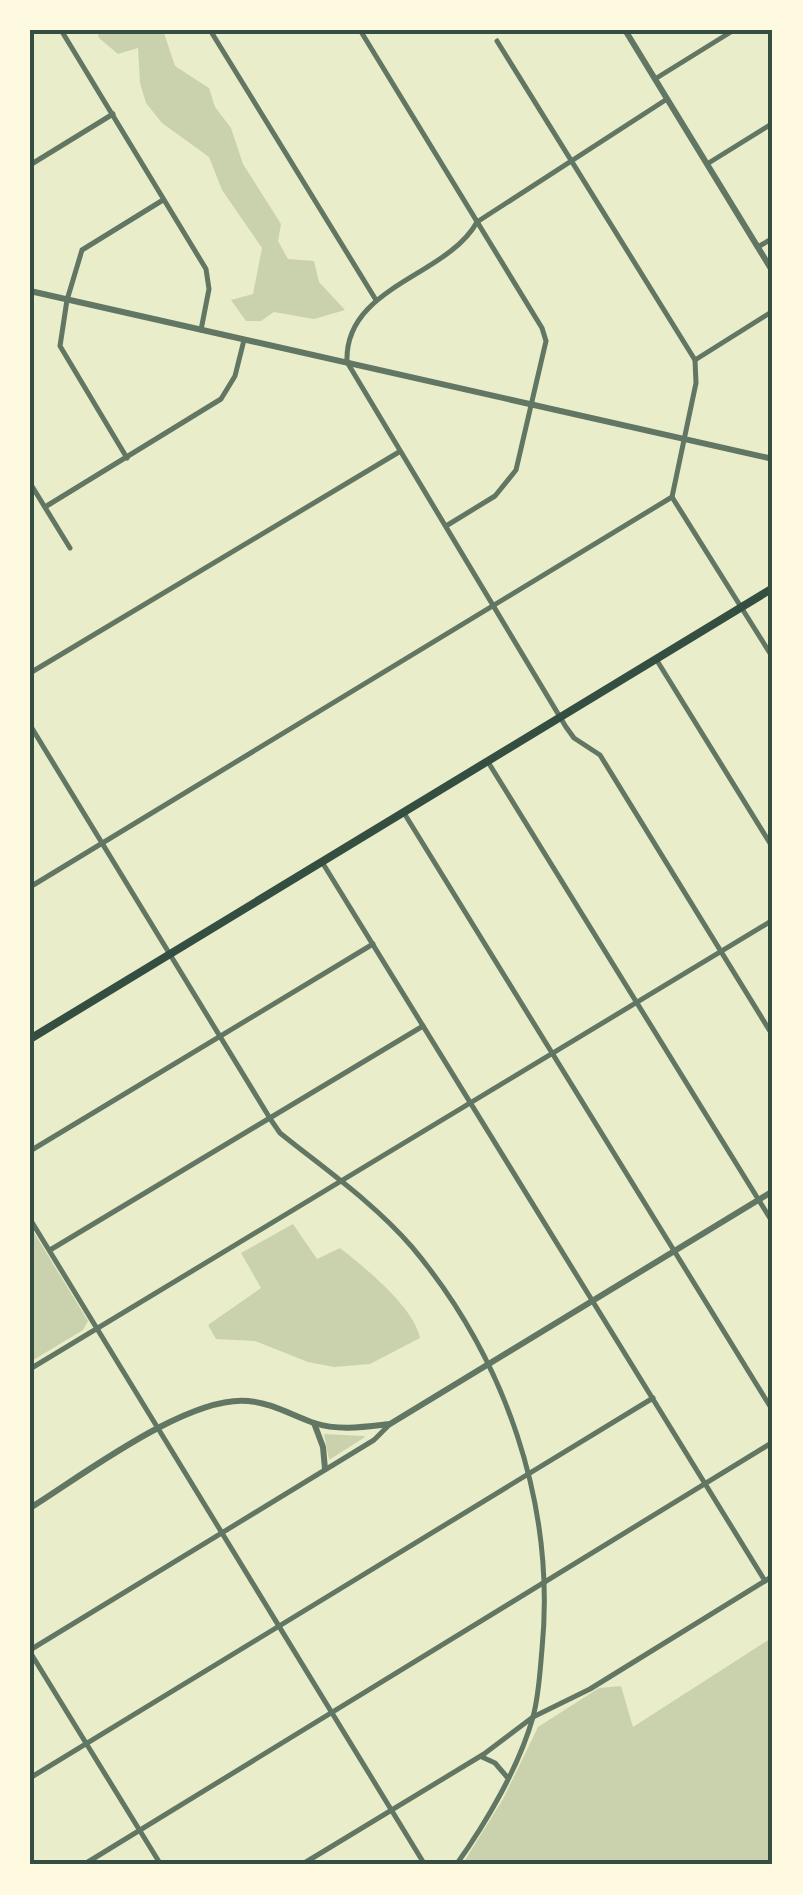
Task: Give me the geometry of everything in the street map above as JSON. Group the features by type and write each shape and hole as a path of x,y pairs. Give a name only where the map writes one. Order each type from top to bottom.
{"main road":[{"path":"30,1039 773,588"}],"street":[{"path":"61,30 208,274 200,330"},
{"path":"210,30 376,300"},
{"path":"360,30 545,334 546,347 521,456 512,477 495,496 445,526"},
{"path":"625,30 773,272"},
{"path":"655,79 734,30"},
{"path":"497,41 696,360 698,371 672,497 773,658"},
{"path":"667,99 478,222 461,244 376,300 350,336 347,362 560,718 574,738 600,756 773,1036"},
{"path":"30,165 112,114"},
{"path":"707,164 773,123"},
{"path":"126,458 62,352 60,339 82,250 164,200"},
{"path":"758,247 773,238"},
{"path":"30,292 773,459"},
{"path":"696,360 773,311"},
{"path":"45,507 220,400 235,376 244,340"},
{"path":"30,673 399,452"},
{"path":"30,483 70,548"},
{"path":"30,887 672,497"},
{"path":"656,659 773,848"},
{"path":"30,725 168,956 280,1133 344,1181 390,1223 460,1311 508,1407 530,1473 545,1581 544,1634 533,1718 484,1824 456,1865"},
{"path":"488,762 773,1223"},
{"path":"404,813 773,1410"},
{"path":"322,862 765,1581"},
{"path":"30,1369 773,920"},
{"path":"30,1151 373,944"},
{"path":"50,1250 423,1026"},
{"path":"160,1865 30,1651 374,1440 390,1424 773,1191"},
{"path":"30,1219 425,1865"},
{"path":"30,1778 653,1398"},
{"path":"30,1508 192,1410 238,1400 275,1406 314,1422 349,1428 390,1424"},
{"path":"314,1422 324,1447 326,1469"},
{"path":"83,1865 773,1442"},
{"path":"301,1865 478,1757 533,1718 590,1688 773,1576"},
{"path":"478,1757 495,1763 507,1777"}],"green space":[{"path":"97,30 163,30 175,66 209,88 215,107 231,128 243,164 281,224 278,241 288,259 314,261 319,282 345,310 314,319 274,312 261,321 246,321 231,300 253,294 262,248 222,190 209,157 162,123 146,103 140,83 138,48 118,54 99,38"},
{"path":"293,1224 317,1259 340,1248 374,1277 408,1314 420,1338 370,1364 334,1367 308,1362 255,1341 216,1339 208,1325 261,1288 241,1253"},
{"path":"30,1226 88,1321 83,1330 30,1362"},
{"path":"324,1434 364,1436 365,1437 329,1460"},
{"path":"773,1637 773,1865 462,1865 503,1799 538,1727 599,1688 621,1686 633,1727"}]}
